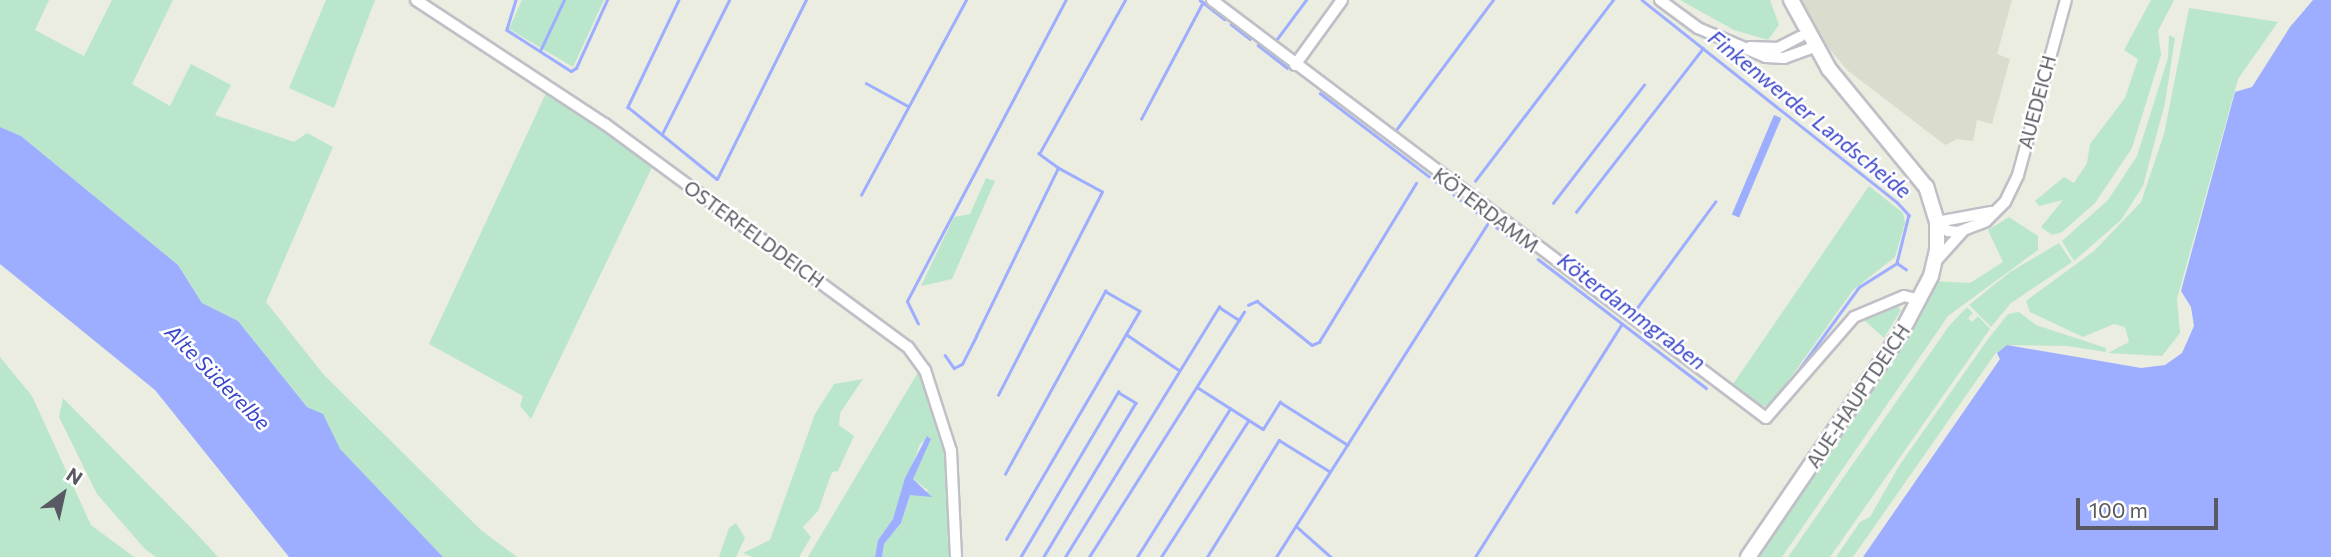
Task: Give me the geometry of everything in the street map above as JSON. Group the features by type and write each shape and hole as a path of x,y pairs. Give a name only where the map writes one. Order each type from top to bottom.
{"street":[{"name":"OSTERFELDDEICH","path":"416,0 606,124 908,347 925,370 950,451 956,557"},
{"name":"KÖTERDAMM","path":"1212,0 1766,418 1854,317 1904,296 1920,300"},
{"path":"1296,65 1342,0"},
{"path":"1660,0 1698,29 1776,58 1814,47"},
{"path":"1783,0 1800,37 1814,47"},
{"path":"1791,0 1814,47 1926,187 1937,222 1948,231 1965,229"},
{"name":"AUEDEICH","path":"1935,263 1965,229 1992,216 2005,202 2018,175 2066,0"},
{"path":"1736,45 1777,48 1800,37"},
{"path":"1937,222 1980,215 2005,202"},
{"name":"AUE-HAUPTDEICH","path":"1748,557 1888,353 1920,300 1935,263 1937,222"}],"shaded area":[{"path":"1801,0 2012,0 1997,54 2010,59 1992,124 1977,120 1973,141 1957,139 1945,145 1847,70 1822,40"}],"green space":[{"path":"0,0 49,0 35,30 84,56 112,0 173,0 132,84 170,106 191,64 231,85 215,115 294,142 307,133 333,147 266,302 324,375 481,530 517,557 443,557 339,449 323,415 307,407 238,321 202,303 178,265 21,136 0,127"},
{"path":"326,0 375,0 334,108 289,88"},
{"path":"522,0 604,0 573,67 509,29"},
{"path":"1680,0 1770,0 1779,25 1768,40 1734,30"},
{"path":"2151,0 2174,0 2158,31 2161,55 2132,148 2095,203 2062,232 2052,235 2041,227 2063,200 2039,206 2035,201 2064,177 2074,183 2087,163 2090,144 2125,98 2138,59 2124,50"},
{"path":"2189,8 2278,22 2238,79 2177,299 2180,333 2162,356 2108,353 2129,342 2125,327 2114,324 2083,337 2030,312 2026,301 2094,251 2141,202 2164,134"},
{"path":"2169,35 2175,38 2165,103 2143,186 2121,220 2074,261 2062,241 2108,200 2137,156 2168,58"},
{"path":"548,89 655,161 531,419 520,406 523,396 429,344"},
{"path":"986,178 995,181 952,279 921,286 954,217 970,214"},
{"path":"1869,186 1903,213 1905,223 1895,257 1853,290 1774,401 1766,406 1755,405 1731,387"},
{"path":"2009,217 2038,236 2038,250 1948,316 1782,557 1754,557 1934,281 1970,283 2003,262 1988,230"},
{"path":"2059,243 2072,262 2011,303 1991,327 1969,305 2010,272"},
{"path":"1895,304 1901,310 1884,338 1863,319"},
{"path":"1967,307 1973,313 1968,318 1972,322 1978,316 1990,329 1830,557 1788,557 1949,326"},
{"path":"2019,312 2036,325 2106,348 2106,352 2067,346 2007,345 1995,354 1853,557 1836,557 1860,522 1870,517 1899,466 1988,339 2008,314"},
{"path":"0,357 32,396 91,525 134,557 0,557"},
{"path":"920,369 948,458 951,557 882,557 884,544 901,523 910,495 929,491 913,479 930,436 920,444 893,519 878,540 875,557 808,557"},
{"path":"863,379 840,413 839,425 854,436 838,471 832,472 818,511 803,527 811,537 799,557 752,557 743,553 770,540 815,414 834,384"},
{"path":"63,398 218,557 156,557 145,549 97,494 59,417"},
{"path":"736,523 745,538 736,557 719,557 729,528"}],"water":[{"path":"2313,0 2331,0 2331,557 1863,557 2000,359 1997,353 2007,345 2141,368 2165,365 2182,353 2194,326 2191,307 2181,291 2235,92 2252,87 2290,27"},
{"path":"1774,115 1781,118 1739,218 1732,214"},
{"name":"Alte Süderelbe","path":"0,127 21,136 178,265 202,303 238,321 307,407 323,414 340,449 443,557 289,557 155,390 0,264"},
{"path":"927,436 931,439 913,479 932,497 910,495 901,523 884,544 882,557 875,557 878,540 893,519 905,478"}],"waterway":[{"path":"516,0 507,30 571,71 576,68 607,0"},
{"path":"540,51 564,0"},
{"path":"679,0 628,107 717,179 806,0"},
{"path":"662,134 729,0"},
{"path":"861,195 966,0"},
{"path":"918,324 907,301 1066,0"},
{"path":"945,355 954,368 962,364 1058,168 1039,154 1125,0"},
{"name":"Köterdammgraben","path":"1200,0 1224,19"},
{"path":"1277,39 1306,0"},
{"path":"1396,130 1493,0"},
{"path":"1475,181 1613,0"},
{"name":"Finkenwerder Landscheide","path":"1642,0 1897,202 1909,215 1897,263 1906,269"},
{"path":"1141,119 1203,2"},
{"name":"Köterdammgraben","path":"1231,24 1250,39"},
{"name":"Köterdammgraben","path":"1258,45 1287,68"},
{"path":"1576,212 1703,48"},
{"path":"866,83 908,106"},
{"path":"1553,203 1644,85"},
{"name":"Köterdammgraben","path":"1320,93 1447,190"},
{"path":"998,395 1102,192 1058,168"},
{"path":"1248,305 1257,301 1312,345 1319,342 1416,183"},
{"name":"Köterdammgraben","path":"1454,195 1524,248"},
{"path":"1634,312 1715,202"},
{"path":"1276,557 1489,222"},
{"name":"Köterdammgraben","path":"1538,259 1706,388"},
{"path":"1787,386 1859,287 1897,263"},
{"path":"1005,474 1105,291 1140,311 1007,539"},
{"path":"1065,557 1219,307 1239,320"},
{"path":"1089,557 1244,312"},
{"path":"1475,557 1621,325"},
{"path":"1126,334 1179,370"},
{"path":"1197,387 1263,429 1280,402 1348,445"},
{"path":"1021,556 1118,392 1136,403 1044,557"},
{"path":"1137,557 1230,409"},
{"path":"1161,557 1248,421"},
{"path":"1207,557 1279,440 1329,471"},
{"path":"1296,526 1331,557"}]}
